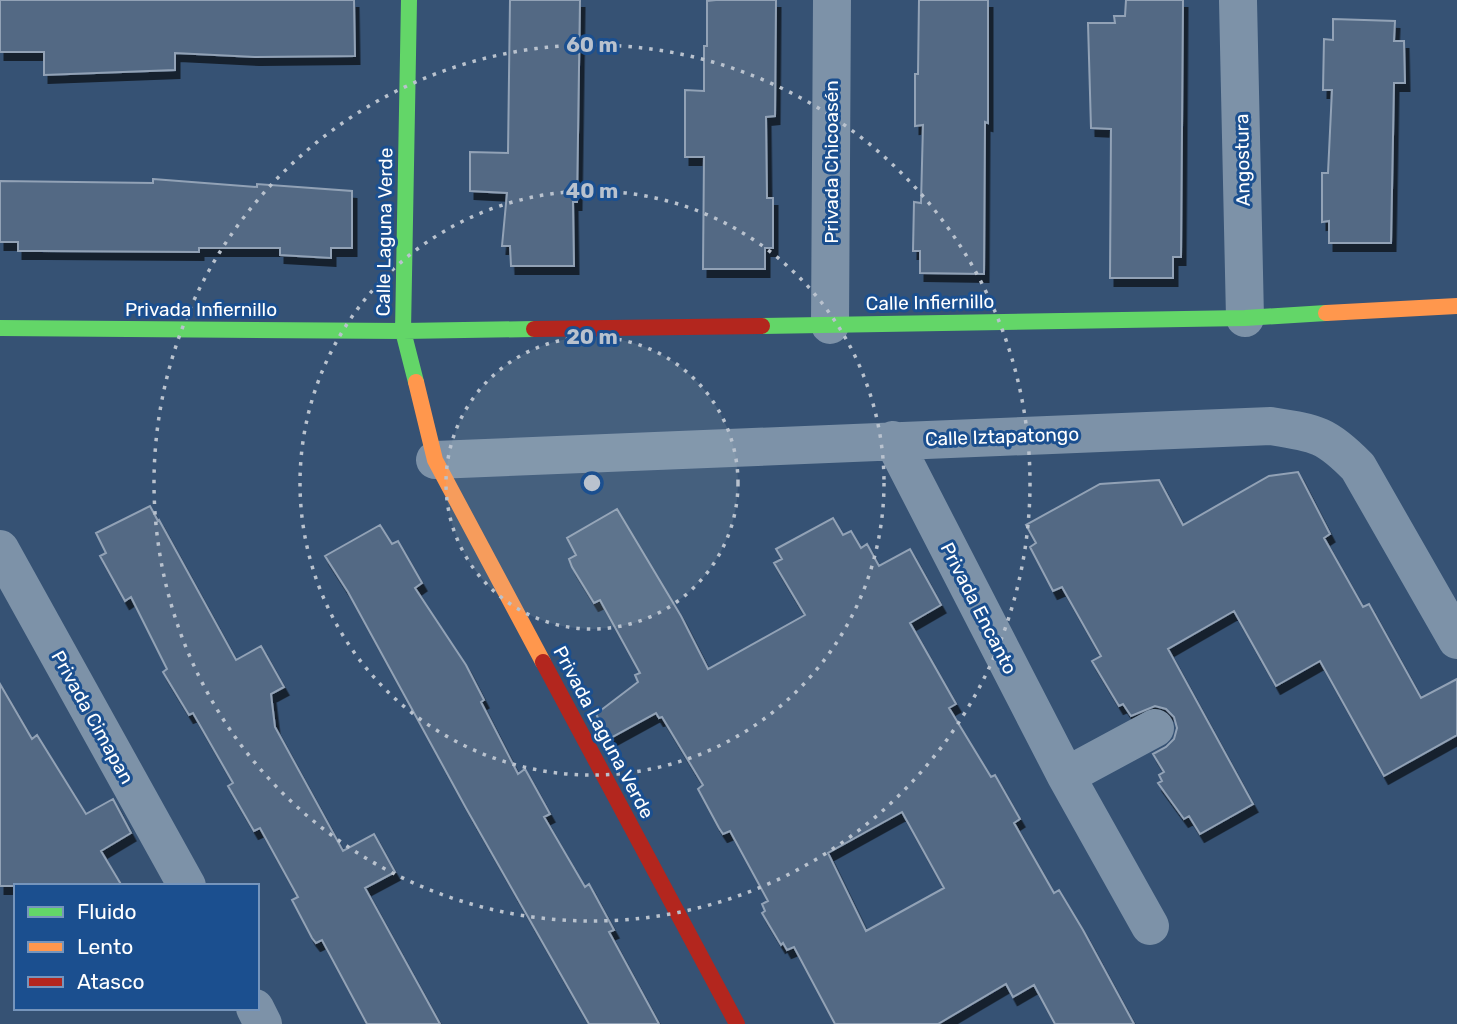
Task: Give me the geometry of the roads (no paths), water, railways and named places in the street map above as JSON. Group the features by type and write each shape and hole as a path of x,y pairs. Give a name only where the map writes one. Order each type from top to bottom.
{"street":[{"name":"Calle Laguna Verde","path":"409,0 403,331 435,460"},
{"name":"Privada Chicoasén","path":"830,325 832,0"},
{"name":"Angostura","path":"1238,1 1245,318"},
{"name":"Calle Infiernillo","path":"403,331 1245,318 1457,306"},
{"name":"Privada Infiernillo","path":"0,328 403,331"},
{"name":"Calle Iztapatongo","path":"435,460 1272,426 1314,433 1338,446 1358,467 1457,639"},
{"name":"Privada Encanto","path":"893,440 1066,776 1150,926"},
{"name":"Privada Laguna Verde","path":"435,460 737,1024"},
{"name":"Privada Cimapan","path":"0,549 186,884"},
{"path":"1066,776 1155,728"}]}
